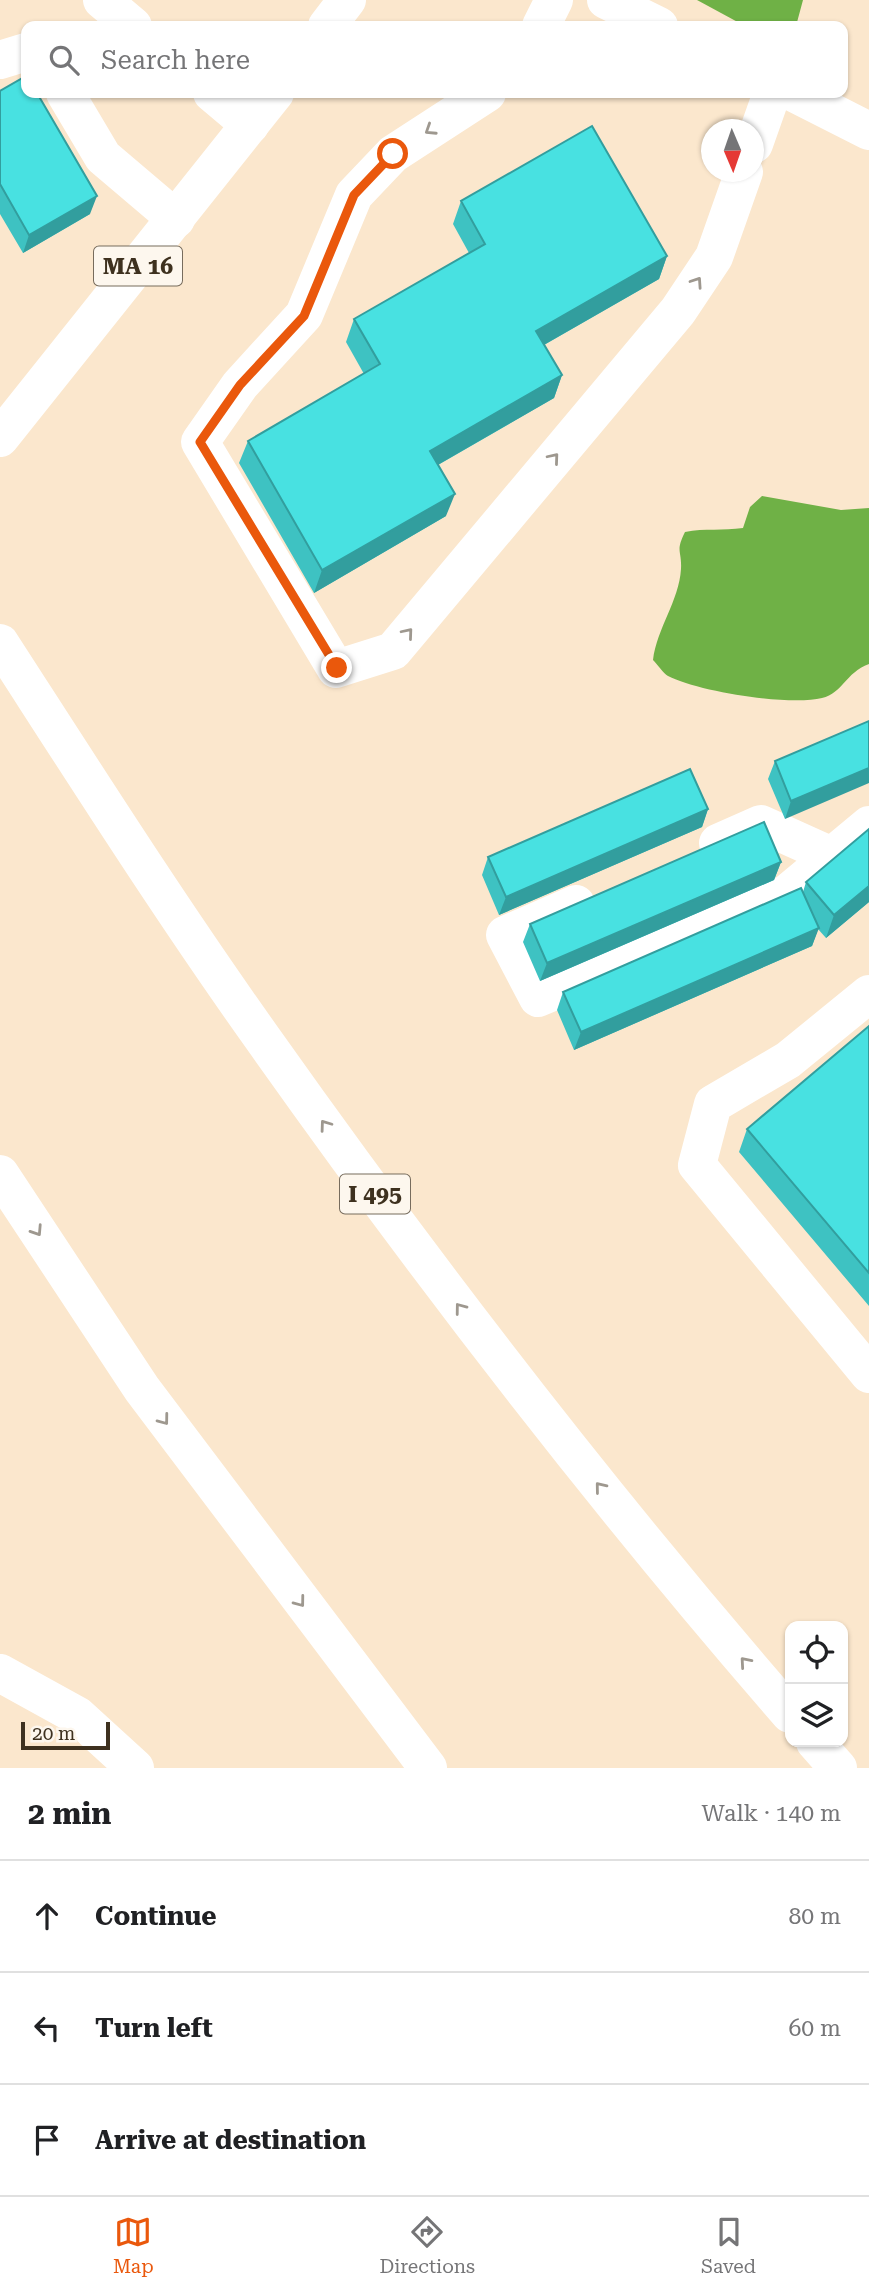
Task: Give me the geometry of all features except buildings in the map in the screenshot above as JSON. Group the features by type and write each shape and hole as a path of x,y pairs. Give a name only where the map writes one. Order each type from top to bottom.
{"main road":[{"path":"102,0 128,21"},
{"path":"331,21 347,0"},
{"path":"544,21 554,0"},
{"path":"606,0 649,21"},
{"path":"0,60 21,54"},
{"path":"68,98 103,157 176,219"},
{"path":"218,98 250,125"},
{"name":"MA 16","path":"0,438 271,98"},
{"path":"479,98 393,154 354,195 304,316 240,385 200,442 337,668 393,651 678,311 714,257 740,182"},
{"path":"763,119 770,98"},
{"path":"804,98 869,131"},
{"name":"I 495","path":"0,643 261,1037 411,1243 541,1415 700,1611 785,1708"},
{"path":"684,858 761,824 832,856"},
{"path":"607,891 505,935 538,998 786,894 869,825"},
{"path":"869,994 789,1060 713,1104 697,1164 869,1374"},
{"path":"0,1174 142,1389 428,1768"},
{"path":"0,1673 78,1716 135,1768"},
{"path":"819,1747 838,1768"}],"shaded area":[{"path":"697,0 803,0 797,21 736,21"},
{"path":"762,496 841,510 869,508 869,664 854,672 835,692 822,698 767,699 722,692 668,676 653,660 679,581 680,547 685,532 743,528 750,507"}],"route":[{"path":"337,668 200,442 240,385 304,316 354,195 393,154"}]}
